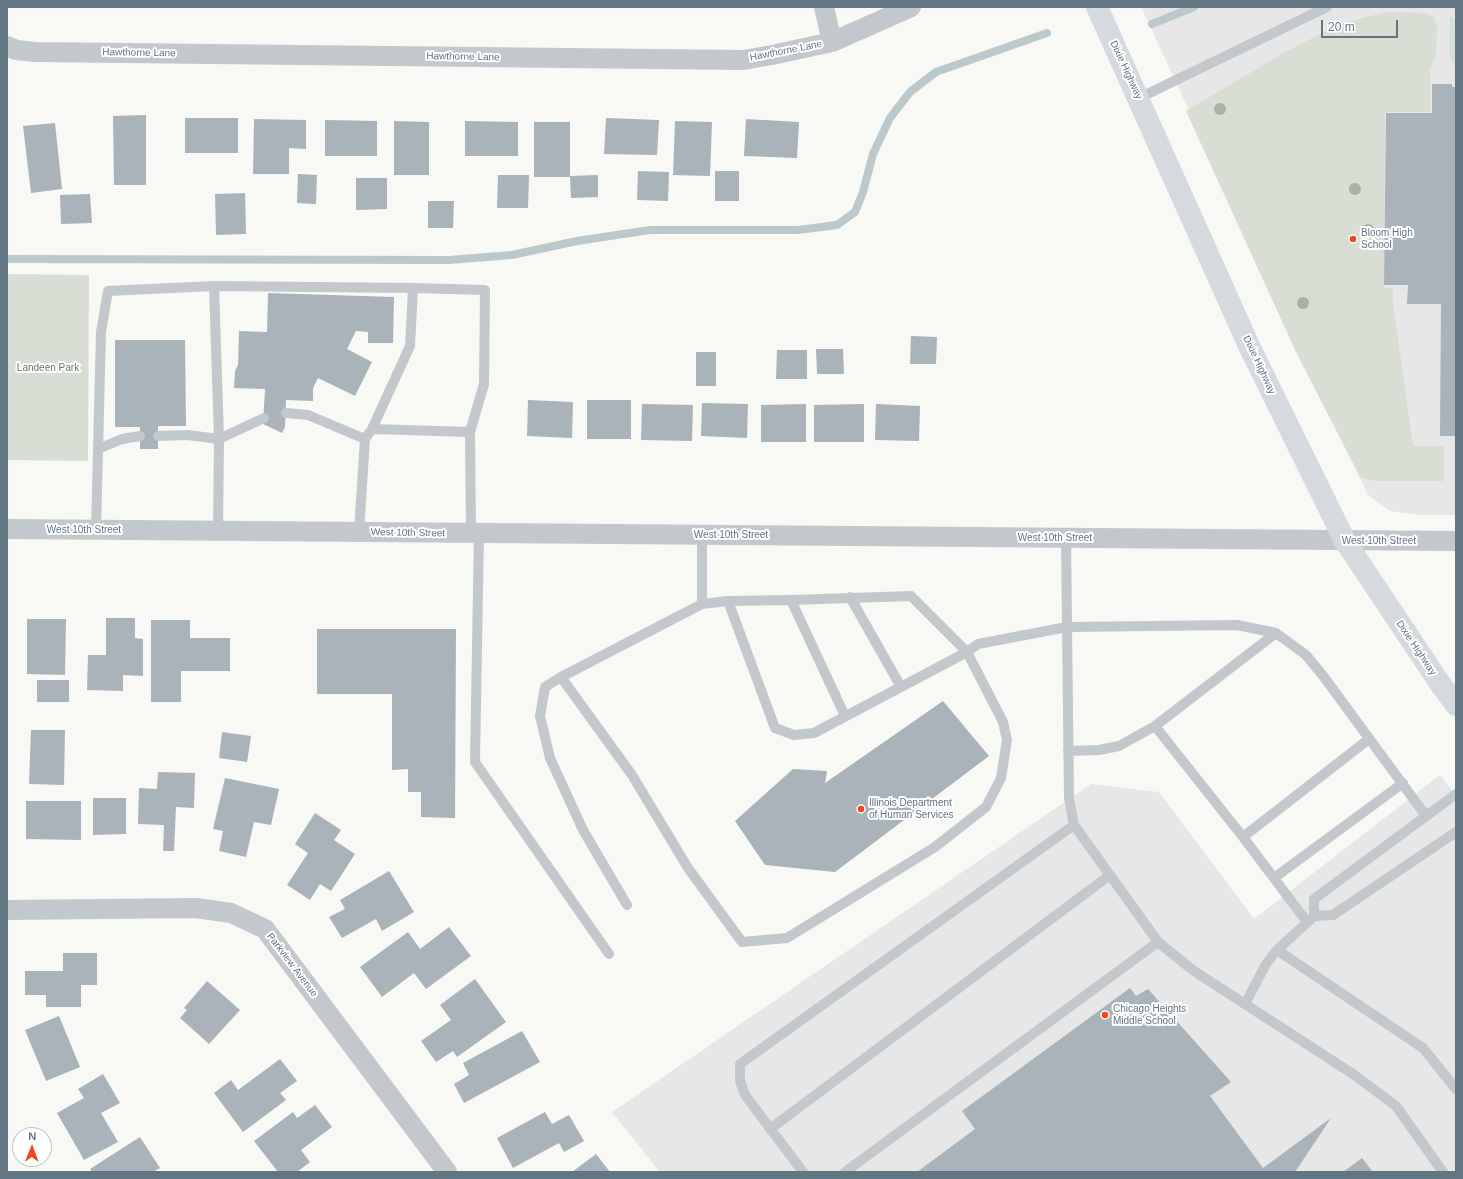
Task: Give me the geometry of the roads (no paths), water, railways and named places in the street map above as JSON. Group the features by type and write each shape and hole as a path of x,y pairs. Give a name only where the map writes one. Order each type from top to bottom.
{"main road":[{"name":"Dixie Highway","path":"1097,7 1250,348 1344,541 1456,705"}],"street":[{"path":"824,7 832,42"},
{"name":"Hawthorne Lane","path":"7,46 16,50 35,52 743,60 832,42 911,7"},
{"name":"West 10th Street","path":"7,529 1456,541"},
{"name":"Parkview Avenue","path":"7,910 196,908 231,913 265,929 446,1172"}],"lane":[{"path":"1139,98 1327,7"},
{"path":"214,286 219,439 218,531"},
{"path":"96,530 101,332 108,291 214,286 485,290 484,384 470,432 475,533 475,762 609,954"},
{"path":"359,532 365,439 372,429 410,346 413,288"},
{"path":"286,413 308,415 365,439"},
{"path":"158,436 187,435 219,439 264,418"},
{"path":"372,429 470,432"},
{"path":"98,449 122,439 140,436"},
{"path":"702,535 702,604"},
{"path":"1066,538 1069,798 1074,824 1158,942 1194,971 1353,1074 1396,1106 1443,1172"},
{"path":"561,676 632,775 688,868 742,942 787,938 935,847 986,807 1001,778 1007,740 1003,722 967,652 910,596 790,600 728,600 702,604 561,676 545,687 540,716 550,758 583,830 627,905"},
{"path":"850,597 901,687"},
{"path":"728,600 776,728 794,735 814,733 967,652 978,644 1067,627 1237,625 1276,633 1306,655 1426,816"},
{"path":"790,600 845,716"},
{"path":"1068,752 1099,750 1120,746 1155,726 1276,633"},
{"path":"1155,726 1274,878 1310,919"},
{"path":"1243,837 1369,739"},
{"path":"1274,878 1402,783"},
{"path":"1310,919 1314,899 1456,794"},
{"path":"803,1172 745,1095 740,1081 740,1064 1074,824"},
{"path":"1245,1004 1266,964 1278,950 1310,919 1333,915 1456,832"},
{"path":"770,1129 1110,875"},
{"path":"845,1172 1158,942"},
{"path":"1278,950 1423,1048 1456,1088"}],"waterway":[{"path":"1152,24 1194,7"},
{"path":"7,259 449,260 512,255 577,241 650,230 798,230 837,225 855,212 863,192 873,154 890,118 910,92 936,72 1047,33"}],"place":[{"name":"Bloom High School","path":"1353,239"},
{"name":"Illinois Department of Human Services","path":"861,809"},
{"name":"Chicago Heights Middle School","path":"1105,1015"}],"park label":[{"name":"Landeen Park","path":"48,368"}]}
